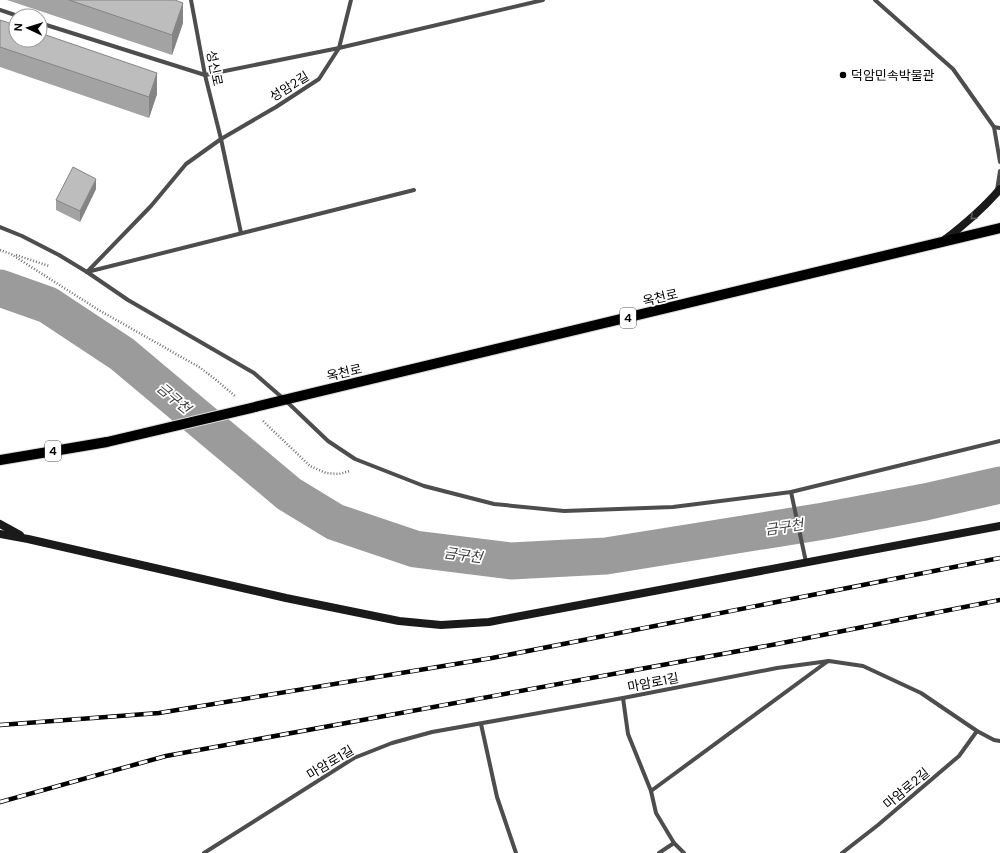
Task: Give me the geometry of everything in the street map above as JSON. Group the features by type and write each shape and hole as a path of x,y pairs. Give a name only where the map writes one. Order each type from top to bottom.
{"main road":[{"name":"옥천로","path":"0,460 107,442 1000,228"}],"street":[{"name":"성신로","path":"192,0 205,75 221,139 241,233"},
{"path":"339,48 351,0"},
{"path":"48,26 205,75 339,48 543,0"},
{"path":"875,0 953,69 994,127 1000,162"},
{"name":"성암2길","path":"87,272 151,206 186,164 221,139 319,79 339,48"},
{"path":"994,127 1000,128"},
{"path":"941,243 988,204 998,191 1000,171"},
{"path":"87,272 414,190"},
{"path":"0,227 22,236 59,255 128,300 254,373 328,441 355,459 424,486 494,504 564,511 673,507 791,492 1000,441"},
{"path":"791,492 807,563"},
{"path":"0,524 28,539"},
{"path":"0,534 28,539 286,598 399,621 441,625 489,622 1000,526"},
{"path":"651,791 829,661"},
{"name":"마암로1길","path":"204,853 354,758 392,743 432,732 623,698 777,668 829,661 862,666 921,693 977,731 1000,742"},
{"path":"623,698 628,734 651,791 656,813 674,843 684,853"},
{"path":"481,724 497,797 516,853"},
{"name":"마암로2길","path":"842,853 878,825 959,756 977,731"},
{"path":"659,853 674,843"}],"path":[{"path":"0,250 11,254 97,309 199,368 215,379 239,400"},
{"path":"262,420 310,466 326,473 339,474 350,471 355,459"}],"building":[{"path":"69,0 175,0 183,3 172,35"},
{"path":"0,20 8,22 8,48 48,48 48,36 157,73 149,97 0,47"},
{"path":"73,167 96,179 80,211 56,200"}],"waterway":[{"name":"금구천","path":"0,288 48,305 122,354 289,494 335,522 415,549 511,561 606,556 824,521 925,502 1000,485"}],"railway":[{"path":"0,725 159,713 492,658 1000,558"},
{"path":"0,802 166,756 777,644 1000,600"}],"place":[{"name":"덕암민속박물관","path":"843,75"}]}
